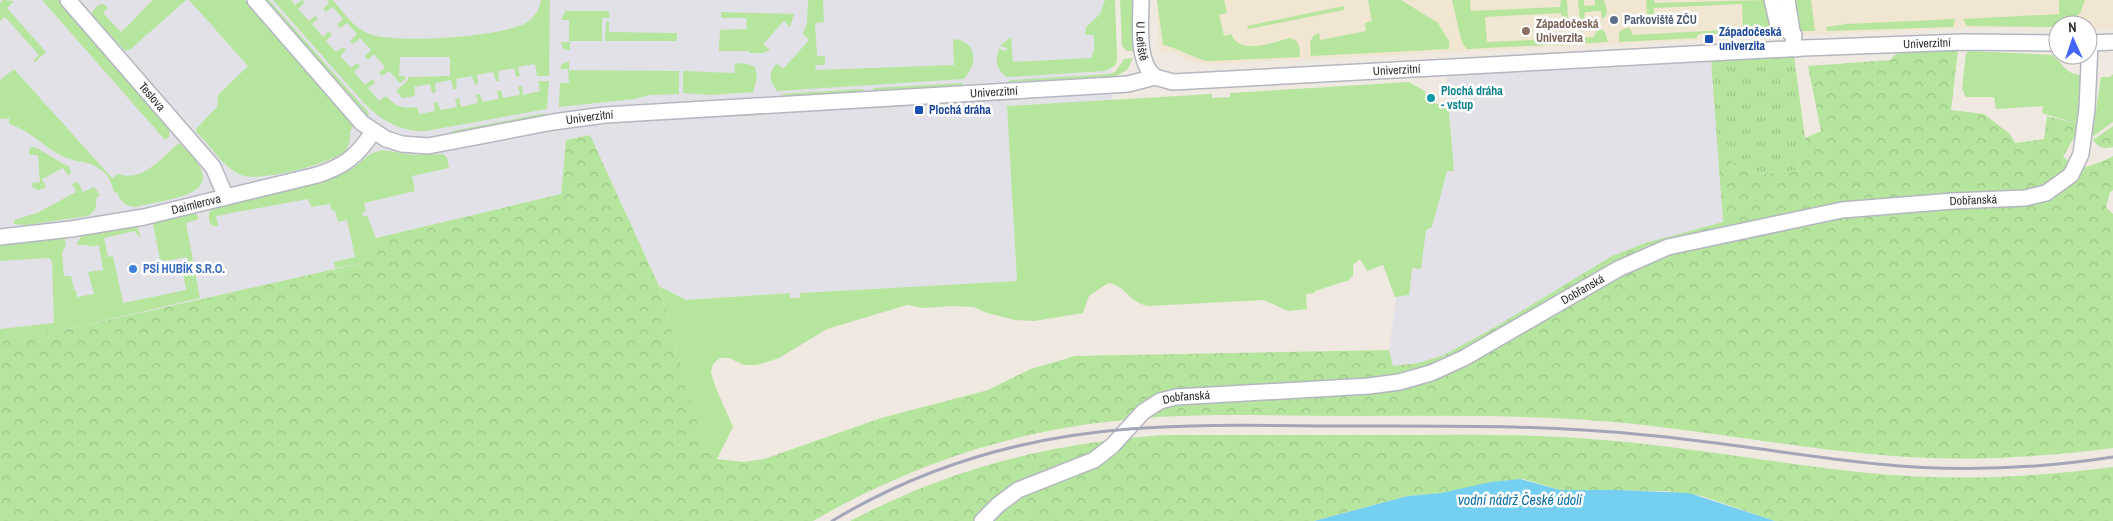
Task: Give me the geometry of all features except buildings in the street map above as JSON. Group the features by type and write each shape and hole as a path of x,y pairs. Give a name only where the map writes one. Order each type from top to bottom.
{"street":[{"name":"Teslova","path":"68,0 213,167 226,197"},
{"name":"Univerzitní","path":"255,0 350,111 373,132 402,144 428,146 554,122 605,115 1128,84 1155,77 1173,82 1795,42 2048,43"},
{"name":"U Letiště","path":"1141,0 1144,62 1150,73 1155,77"},
{"path":"1772,0 1778,26 1795,42"},
{"path":"1787,0 1795,42"},
{"name":"Dobřanská","path":"2098,43 2113,42"},
{"name":"Dobřanská","path":"982,521 998,505 1018,490 1094,460 1104,454 1143,412 1160,401 1192,395 1369,386 1399,382 1431,373 1464,358 1618,268 1668,247 1842,210 1953,201 2025,198 2046,192 2071,174 2081,154 2088,109 2089,65"},
{"name":"Daimlerova","path":"0,237 115,222 318,175 349,161 362,148 373,132"}],"shaded area":[{"path":"0,0 1110,0 1112,100 1007,106 1017,281 800,293 800,298 790,298 790,293 686,300 659,286 590,135 566,140 561,194 376,238 366,262 64,330 0,340"},
{"name":"Západočeská Univerzita","path":"1157,0 2113,0 2113,29 2098,28 2098,15 2048,15 2048,28 1967,28 1794,35 1760,33 1715,35 1698,40 1211,64 1192,62 1172,51 1159,52"},
{"path":"1711,60 1723,222 1708,226 1497,326 1444,355 1418,363 1392,366 1389,350 1405,233 1447,170 1454,170 1446,74"}],"green space":[{"path":"3,0 14,1 7,8 46,52 34,63 34,60 39,55 5,17 0,21 0,3"},
{"path":"42,0 59,0 167,122 170,127 169,137 165,140"},
{"path":"153,0 186,0 131,49 125,51 92,15 92,12 98,5 104,4 108,8 103,13 121,32"},
{"path":"189,0 245,0 351,123 353,128 350,130 350,142 344,152 325,162 265,176 244,176 224,163 196,132 196,129 217,107 218,95 248,66"},
{"path":"264,0 269,0 368,112 369,117"},
{"path":"273,0 291,0 295,5 302,0 305,2 298,9 309,21 315,16 318,19 312,24 323,37 329,31 332,35 326,41 336,52 343,47 346,50 340,56 351,68 357,63 360,66 354,72 365,85 372,79 375,83 368,88 379,101 386,96 393,103 400,106 407,108 417,107 419,114 435,111 434,103 438,102 440,110 457,107 455,99 459,98 461,107 478,103 476,95 480,94 482,102 499,99 497,91 501,90 503,98 520,95 518,87 522,86 523,95 540,91 538,81 549,81 547,109 426,131 408,130 392,124 364,103"},
{"path":"327,0 333,0 354,24 369,34 383,37 423,39 470,36 510,29 530,20 538,10 541,0 550,0 549,76 537,76 535,64 518,67 520,76 516,77 514,68 498,71 499,81 496,81 493,72 477,75 478,84 475,85 472,76 456,79 457,89 453,89 451,80 435,83 436,92 432,93 430,84 414,87 415,96 402,98 396,91 408,80 408,77 450,76 450,57 400,57 399,76 405,76 405,79 400,83 389,71 382,76 379,73 385,67 374,54 368,60 365,56 371,50 360,38 353,44 350,41 357,34 347,23 340,28 337,25 343,19 333,7 326,12 323,9 329,3"},
{"path":"808,0 823,0 824,22 815,23 817,56 825,56 825,65 815,65 816,70 954,65 953,39 967,44 971,49 973,54 972,67 964,79 777,91 772,84 772,70 777,63 783,69 809,40 803,34 807,22"},
{"path":"1105,0 1115,0 1117,60 1115,66 1105,71 1007,77 999,68 997,57 999,49 1006,51 1007,48 1000,46 1011,37 1013,62 1091,58 1094,50 1094,35 1085,35 1086,27 1100,14"},
{"path":"1120,0 1132,0 1133,51 1127,51 1122,46"},
{"path":"1157,0 1224,0 1227,13 1219,15 1224,36 1231,34 1235,41 1249,46 1258,46 1290,38 1298,43 1300,57 1207,61 1163,45"},
{"path":"1368,0 1401,0 1438,23 1449,41 1449,49 1311,56 1310,42 1315,34 1319,33 1320,40 1366,31 1365,23 1372,21"},
{"path":"1452,0 1470,0 1471,11 1560,7 1561,0 1567,0 1568,17 1565,21 1562,21 1561,13 1485,17 1487,42 1594,37 1600,29 1605,32 1608,42 1467,49 1462,43"},
{"path":"1578,0 1584,0 1584,6 1595,5 1595,0 1604,0 1607,11 1605,17 1602,19 1601,11 1585,12 1584,19 1580,20"},
{"path":"1646,0 1654,0 1655,3 1766,0 1770,25 1765,29 1752,33 1713,34 1709,36 1704,33 1697,35 1697,38 1619,42 1619,32 1626,28 1630,28 1633,35 1743,29 1742,4 1654,8 1654,14 1651,16 1647,14"},
{"path":"1791,0 1811,0 1815,31 1801,31 1799,29"},
{"path":"2059,0 2085,0 2078,15 2048,15 2048,27 1967,26 1963,19 2059,14"},
{"path":"1344,6 1344,10 1248,29 1247,26"},
{"path":"565,11 609,11 609,18 602,18 602,41 570,41 570,50 563,49 561,42 569,42 569,20 561,20"},
{"path":"721,12 794,14 790,27 784,21 763,44 770,50 763,53 749,53 749,51 719,51 720,30 747,29 746,18 721,18"},
{"path":"1955,19 1953,27 1827,31 1826,27 1847,24"},
{"path":"606,21 609,21 609,32 677,33 677,41 605,41"},
{"path":"1906,51 1958,51 1951,110 1984,114 2010,134 2015,143 2044,139 2047,116 2081,125 2063,157 2080,169 2113,156 2113,190 2110,192 2106,207 2113,214 2113,448 1997,458 1939,458 1851,452 1608,421 1535,417 1461,416 1183,416 1112,421 1067,428 980,448 896,479 854,498 813,521 0,521 0,340 64,330 366,262 376,238 561,194 566,140 590,135 659,286 701,436 717,459 744,462 764,459 881,418 988,390 1031,369 1075,356 1389,350 1393,366 1418,363 1444,355 1497,326 1612,256 1645,243 1723,222 1718,154 1758,174 1797,170 1805,138 1821,131 1808,66 1890,60 1895,55"},
{"path":"1971,51 2048,55 2048,65 2062,65 2071,73 2080,75 2081,125 2042,113 2043,106 1996,109 1994,97 1966,97 1962,89 1966,53"},
{"path":"1794,57 1805,138 1797,170 1758,174 1718,154 1711,60"},
{"path":"1133,58 1127,70 1114,77 1008,82 1010,80 1109,74 1115,72 1124,59"},
{"path":"569,61 569,70 679,71 679,94 650,95 634,99 559,107 560,83 569,83 568,69 560,69 562,64"},
{"path":"735,63 748,64 755,67 757,78 753,92 710,95 683,93 683,71 734,73"},
{"path":"14,69 112,178 118,174 127,176 144,172 179,143 195,160 202,174 202,183 194,191 183,196 135,207 126,204 121,200 117,192 114,193 108,177 98,167 64,157 18,127 9,124 9,118 0,119 0,80"},
{"path":"2113,74 2113,122 2092,137 2101,77 2110,77"},
{"path":"1409,82 1426,92 1425,94 1436,104 1448,100 1454,171 1447,171 1432,227 1426,230 1421,269 1412,268 1409,295 1395,297 1383,265 1367,271 1360,259 1353,265 1353,275 1349,280 1315,291 1315,293 1306,294 1307,309 1288,311 1264,300 1148,306 1136,301 1114,284 1108,283 1089,296 1083,313 1034,321 1015,320 987,313 974,307 924,308 907,305 827,329 779,358 757,365 744,365 729,358 720,358 713,364 711,372 733,427 717,459 701,436 659,286 686,300 790,293 790,298 800,298 800,293 1017,281 1007,106 1212,94 1212,98 1230,97 1230,93"},
{"path":"962,83 963,85 960,86 871,92 874,88"},
{"path":"862,89 865,92 789,97 780,94"},
{"path":"546,113 542,117 450,135 452,131"},
{"path":"2113,126 2113,147 2104,148 2097,145 2093,140"},
{"path":"32,147 69,166 71,173 68,175 63,168 42,179 46,187 39,190 33,188 31,183 40,182 38,155 29,155 29,149"},
{"path":"382,150 415,155 443,154 447,158 449,168 412,176 415,191 364,203 366,211 362,212 363,216 367,216 376,238 366,262 335,268 334,262 355,257 347,220 338,222 335,211 332,211 330,204 311,207 308,199 216,216 218,226 212,226 209,221 209,213 216,205 332,179 352,169 370,154"},
{"path":"78,182 83,192 94,187 100,195 97,197 95,210 88,216 26,225 14,224 14,220 37,213 76,192 72,184"},
{"path":"189,211 197,215 199,219 186,223 200,298 64,330 0,340 0,329 54,323 52,261 49,258 0,261 0,243 65,237 66,245 62,253 64,276 71,276 77,297 94,294 88,272 103,270 99,245 89,247 88,245 78,245 77,243 83,234 133,224 137,226 141,239 135,231 104,238 108,257 113,256 123,303 186,290 182,267 189,266 187,257 164,261 160,259 153,224 157,219"},
{"path":"1163,435 1549,436 1638,443 1810,466 1908,476 1996,477 2113,467 2113,521 1775,521 1702,496 1666,491 1560,490 1524,479 1502,481 1441,493 1408,496 1314,521 850,521 927,486 964,472 1002,461 1080,445"}],"water":[{"name":"vodní nádrž České údolí","path":"1520,479 1560,490 1689,493 1775,521 1314,521 1408,496 1441,493 1491,482"}],"railway":[{"path":"832,521 866,502 938,470 1013,447 1090,433 1157,427 1243,425 1573,429 1674,438 1878,464 1937,468 2025,467 2113,457"}],"place":[{"name":"Parkoviště ZČU","path":"1614,20"},
{"name":"Západočeská Univerzita","path":"1526,31"},
{"name":"Západočeská univerzita","path":"1709,39"},
{"name":"Plochá dráha - vstup","path":"1431,98"},
{"name":"Plochá dráha","path":"919,110"},
{"name":"PSÍ HUBÍK S.R.O.","path":"133,269"}]}
